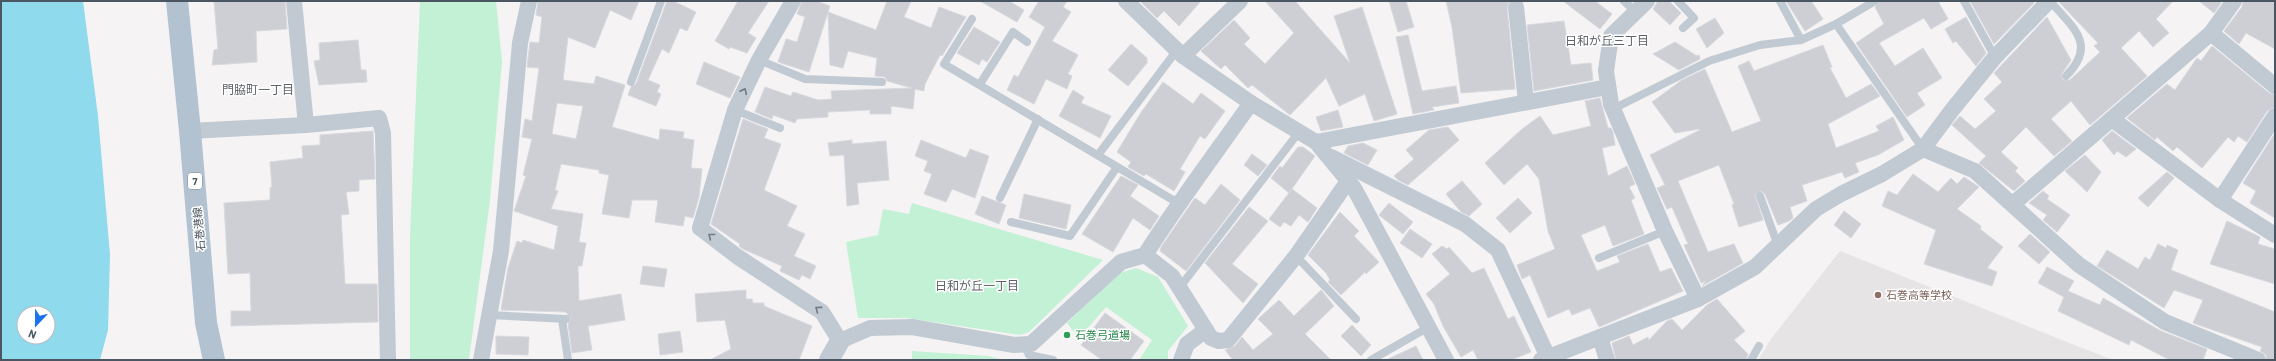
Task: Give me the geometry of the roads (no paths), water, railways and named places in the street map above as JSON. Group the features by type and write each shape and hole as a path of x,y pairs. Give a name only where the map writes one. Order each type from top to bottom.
{"main road":[{"name":"石巻港線","path":"176,1 190,131 206,323 214,360"}],"street":[{"path":"294,1 306,125"},
{"path":"481,360 501,251 520,43 529,1"},
{"path":"793,1 758,60 735,110 700,228 738,257 822,312 840,341"},
{"path":"1126,1 1180,53 1251,103 1299,132 1321,148 1465,224 1498,250 1545,359 1698,299 1755,267 1816,209 1841,194 1882,174 1924,149 1995,57 2050,1"},
{"path":"1180,53 1240,1"},
{"path":"2013,204 2211,33 2234,1"},
{"path":"1642,6 1611,36 1606,71 1608,87 1613,109 1627,146 1698,299"},
{"path":"1516,7 1526,102"},
{"path":"2211,33 2275,86"},
{"path":"1321,148 1526,102 1608,87"},
{"path":"828,360 840,341 870,328 912,327 1014,345 1031,344 1121,262 1145,255 1178,203 1193,185 1251,103"},
{"path":"2220,200 2275,116"},
{"path":"190,131 306,125 379,118 383,133 388,360"},
{"path":"2112,119 2220,200 2275,235"},
{"path":"1321,148 1354,188 1427,328 1446,360"},
{"path":"1924,149 1974,171 2013,204 2079,265 2165,322 2258,360"},
{"path":"1145,255 1172,276 1211,338 1219,341 1228,340 1296,256 1348,181"},
{"path":"1181,360 1187,344 1206,330"},
{"path":"1600,337 1607,360"}],"lane":[{"path":"631,82 661,1"},
{"path":"1624,1 1642,6"},
{"path":"1678,1 1694,18 1683,28"},
{"path":"1780,1 1801,40"},
{"path":"1613,109 1709,61 1760,44 1801,40 1836,24 1874,1"},
{"path":"1964,1 1995,57"},
{"path":"2050,1 2080,37 2081,49 2076,66 2066,76"},
{"path":"972,19 944,64 1178,203"},
{"path":"1836,24 1924,149"},
{"path":"980,84 1013,32 1027,42"},
{"path":"1098,155 1180,53"},
{"path":"758,60 805,79 882,82"},
{"path":"735,110 780,128"},
{"path":"1000,198 1038,119"},
{"path":"1180,288 1299,132"},
{"path":"1012,222 1070,236 1117,166"},
{"path":"1760,196 1778,246"},
{"path":"1599,258 1666,231"},
{"path":"1296,256 1356,319"},
{"path":"490,315 564,319 568,360"},
{"path":"1370,360 1427,328"},
{"path":"1024,344 1028,355 1053,360"},
{"path":"1751,360 1759,346"}],"water":[{"path":"1,1 83,1 98,116 110,255 108,330 100,360 1,360"}],"place":[{"name":"石巻高等学校","path":"1878,295"},
{"name":"石巻弓道場","path":"1067,335"}],"district":[{"name":"日和が丘三丁目","path":"1607,41"},
{"name":"門脇町一丁目","path":"258,90"},
{"name":"日和が丘一丁目","path":"977,286"}]}
